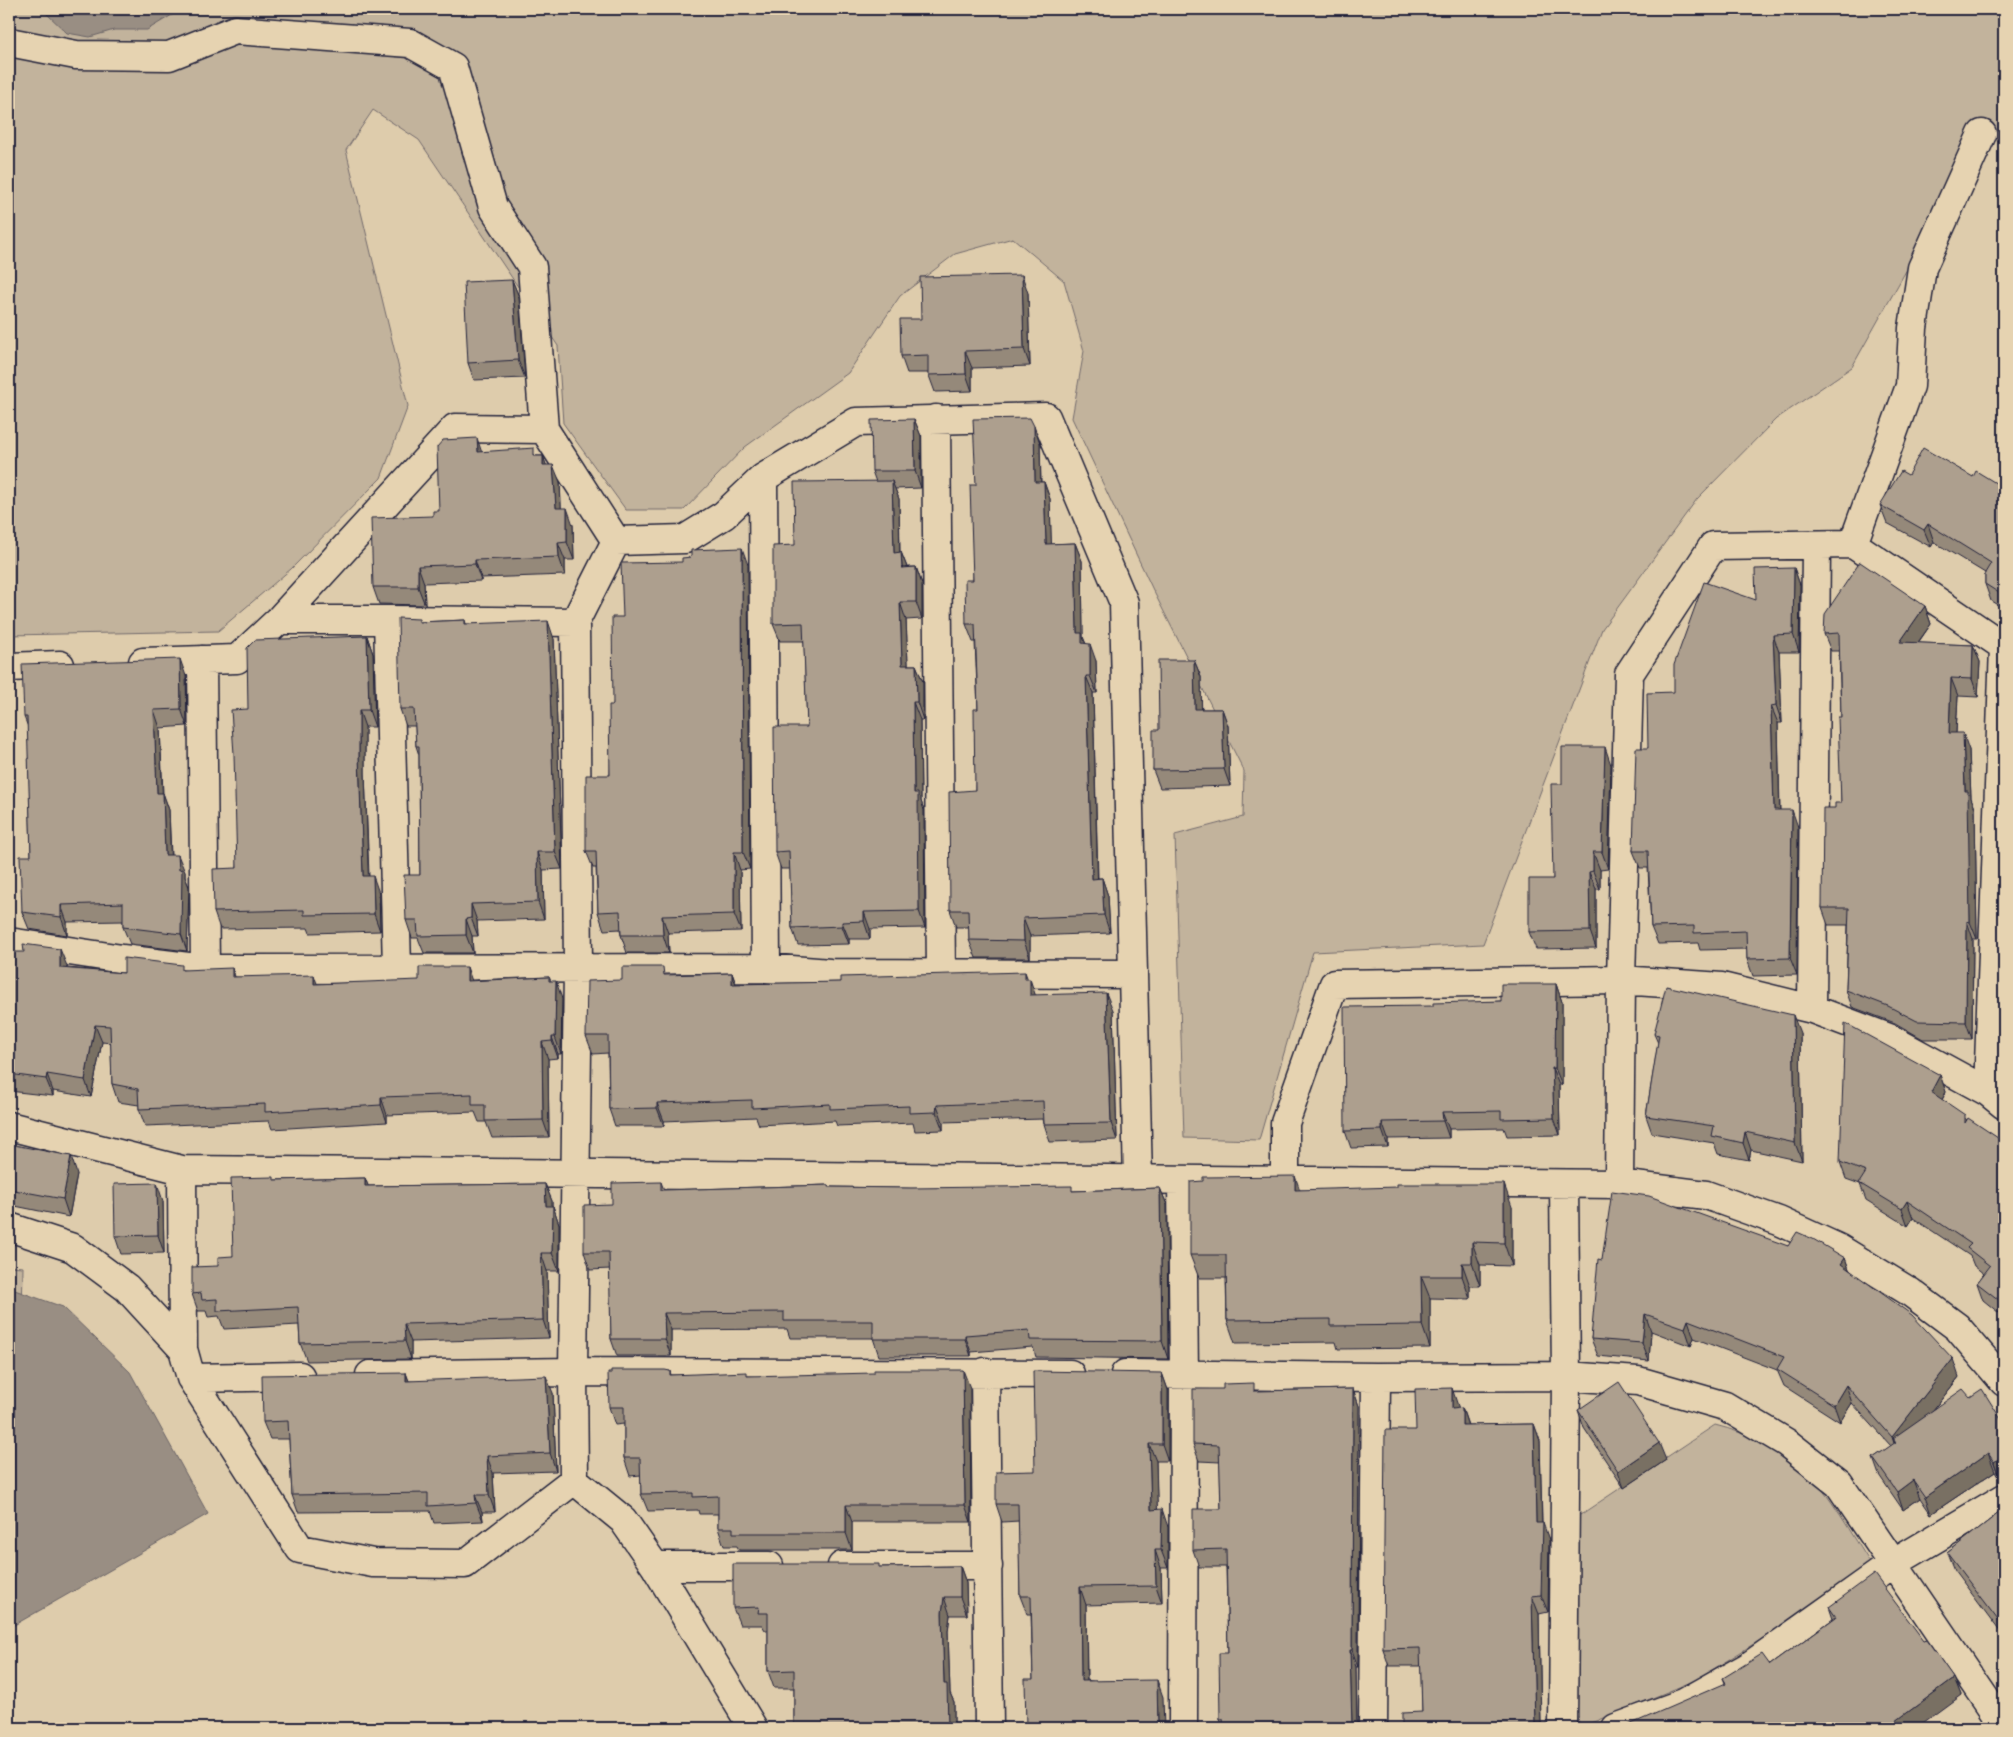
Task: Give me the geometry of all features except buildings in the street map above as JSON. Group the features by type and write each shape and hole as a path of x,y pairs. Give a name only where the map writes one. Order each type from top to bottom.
{"street":[{"path":"9,42 76,55 169,56 235,30 410,43 453,67 494,207 532,267 544,429 616,541"},
{"path":"1853,544 1910,386 1913,328 1922,268 1982,134"},
{"path":"616,541 684,539 724,515 763,478 856,422 1046,416 1124,603 1131,974 1138,1180"},
{"path":"936,419 941,974"},
{"path":"115,663 237,659 279,620 455,428 544,429"},
{"path":"763,478 766,968"},
{"path":"616,541 575,622 578,968 572,1372 574,1480 623,1520 656,1566 753,1728"},
{"path":"1285,1182 1285,1123 1334,984 1620,980 1722,987 1812,1009 1889,1038 1996,1098 2004,646 1853,544 1713,546 1629,674 1620,980 1619,1184"},
{"path":"1812,1009 1816,545"},
{"path":"279,620 575,622"},
{"path":"388,620 397,968"},
{"path":"202,660 205,968"},
{"path":"9,667 86,664"},
{"path":"9,942 122,959 205,968 766,968 830,973 1131,974"},
{"path":"9,1126 182,1170 1564,1185 1619,1184 1706,1195 1779,1221 1838,1248 1910,1292 1957,1327 2000,1369"},
{"path":"182,1170 183,1349 191,1378 300,1549 372,1563 465,1564 574,1480"},
{"path":"1182,1180 1184,1375 1183,1728"},
{"path":"1563,1728 1566,1376 1564,1185"},
{"path":"9,1228 73,1248 127,1288 183,1349"},
{"path":"191,1378 572,1372 985,1372 1376,1377 1566,1376 1638,1381 1725,1406 1787,1443 1840,1484 1894,1563 1999,1725"},
{"path":"985,1372 989,1728"},
{"path":"1373,1728 1376,1377"},
{"path":"1616,1728 1684,1703 1748,1667 1894,1563 2004,1498"},
{"path":"656,1566 988,1566"}],"shaded area":[{"path":"9,9 2004,9 2004,131 1994,131 1916,253 1852,367 1776,419 1697,499 1602,629 1483,944 1313,952 1259,1140 1184,1138 1175,835 1243,817 1244,771 1153,590 1072,418 1084,351 1064,281 1013,238 955,254 900,296 848,373 745,447 684,510 626,510 563,423 558,346 419,140 373,110 346,150 408,406 381,478 291,569 218,631 9,635"},
{"path":"44,9 182,9 147,30 114,30 90,37 67,33"},
{"path":"9,1266 23,1267 22,1318 9,1331"},
{"path":"9,1288 63,1307 130,1372 208,1514 9,1628"},
{"path":"1715,1425 1739,1432 1763,1443 1785,1456 1806,1472 1832,1503 1871,1564 1760,1640 1696,1680 1580,1728 1576,1707 1577,1517"}]}
